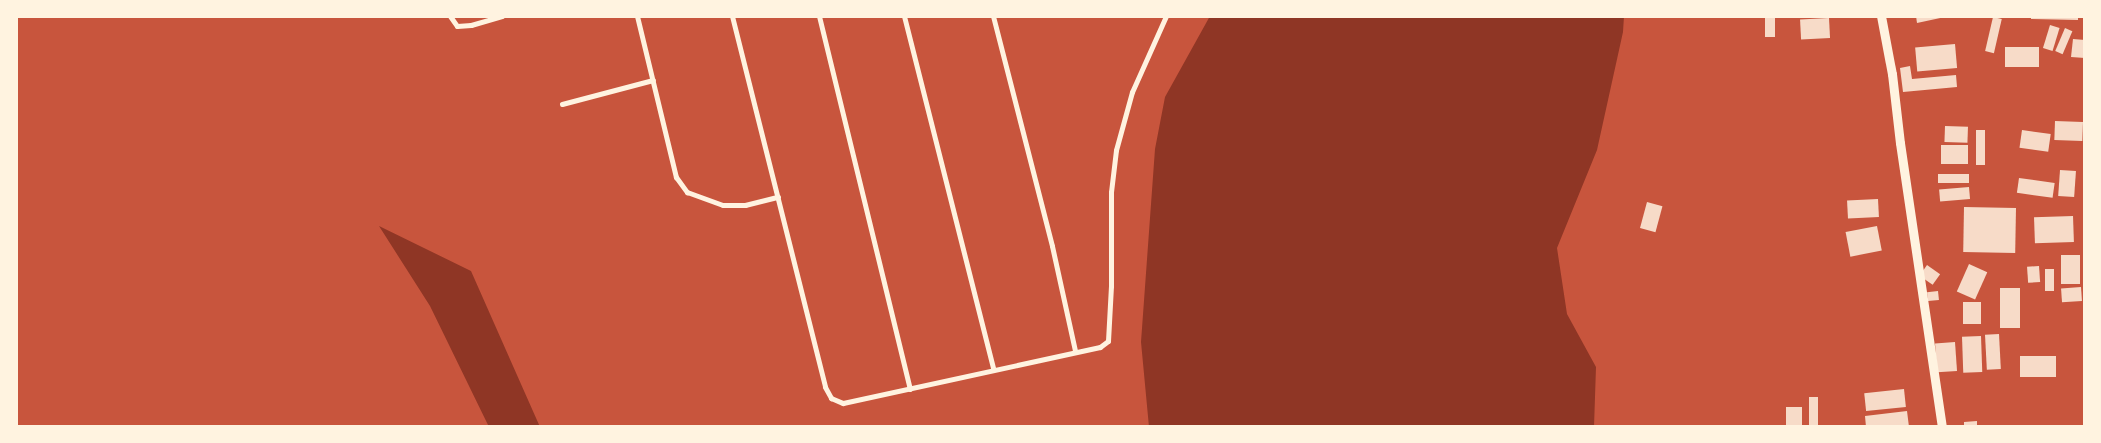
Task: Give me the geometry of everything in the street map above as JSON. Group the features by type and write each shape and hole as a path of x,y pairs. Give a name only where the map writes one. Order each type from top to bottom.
{"street":[{"path":"450,16 457,26 471,25 502,16"},
{"path":"638,16 676,177 687,192 723,205 745,206 778,198"},
{"path":"732,16 825,387 831,398 843,403 1100,347 1108,341 1110,336 1112,192 1116,150 1132,92 1166,16"},
{"path":"819,16 910,389"},
{"path":"904,16 992,369"},
{"path":"993,16 1052,246 1075,351"},
{"path":"1881,16 1892,74 1902,163 1942,427"},
{"path":"562,104 652,80"}],"shaded area":[{"path":"1210,16 1624,16 1623,32 1597,150 1557,248 1567,314 1596,367 1594,427 1149,427 1141,342 1155,149 1165,97"},
{"path":"379,226 471,271 540,427 489,427 430,306"}],"building":[{"path":"1765,16 1775,16 1775,37 1765,37"},
{"path":"1916,16 1945,16 1945,17 1917,23"},
{"path":"2031,16 2078,16 2078,20 2031,19"},
{"path":"1993,17 2002,19 1994,53 1985,51"},
{"path":"1829,18 1830,38 1801,39 1800,20"},
{"path":"2050,25 2060,28 2053,51 2043,48"},
{"path":"2065,28 2072,31 2063,54 2055,51"},
{"path":"2073,39 2085,40 2085,58 2071,57"},
{"path":"1955,44 1957,68 1917,71 1915,47"},
{"path":"2005,47 2039,47 2039,67 2005,67"},
{"path":"1910,66 1912,79 1956,75 1957,87 1903,92 1900,68"},
{"path":"2055,121 2083,122 2082,141 2054,140"},
{"path":"1945,126 1968,127 1967,143 1944,142"},
{"path":"1976,130 1985,130 1985,165 1976,165"},
{"path":"2022,130 2051,134 2048,152 2019,148"},
{"path":"1941,145 1968,145 1968,164 1941,164"},
{"path":"2060,170 2076,171 2074,197 2058,196"},
{"path":"1938,174 1969,174 1969,183 1938,183"},
{"path":"2019,178 2055,183 2053,198 2017,193"},
{"path":"1969,187 1970,199 1940,202 1939,190"},
{"path":"1878,199 1879,217 1848,219 1847,201"},
{"path":"1647,202 1662,206 1655,232 1640,228"},
{"path":"1964,207 2016,208 2015,253 1963,252"},
{"path":"2073,216 2074,242 2035,243 2034,217"},
{"path":"1877,226 1882,251 1850,257 1846,232"},
{"path":"2061,255 2080,255 2080,284 2061,284"},
{"path":"1969,264 1987,272 1975,300 1957,291"},
{"path":"1927,265 1940,274 1933,285 1920,276"},
{"path":"2039,266 2040,282 2028,283 2027,267"},
{"path":"2045,269 2054,269 2054,291 2045,291"},
{"path":"2081,287 2082,301 2062,302 2061,288"},
{"path":"2000,288 2020,288 2020,328 2000,328"},
{"path":"1938,291 1939,300 1928,301 1927,292"},
{"path":"1963,302 1981,302 1981,324 1963,324"},
{"path":"1999,334 2001,369 1987,370 1985,335"},
{"path":"1981,336 1982,372 1963,373 1962,337"},
{"path":"1955,342 1957,371 1937,372 1935,343"},
{"path":"2020,356 2056,356 2056,377 2020,377"},
{"path":"1904,389 1906,407 1866,411 1864,393"},
{"path":"1809,397 1818,397 1818,427 1809,427"},
{"path":"1786,407 1802,407 1802,427 1786,427"},
{"path":"1907,411 1909,427 1866,427 1865,416"},
{"path":"1977,421 1977,427 1964,427 1964,422"}]}
